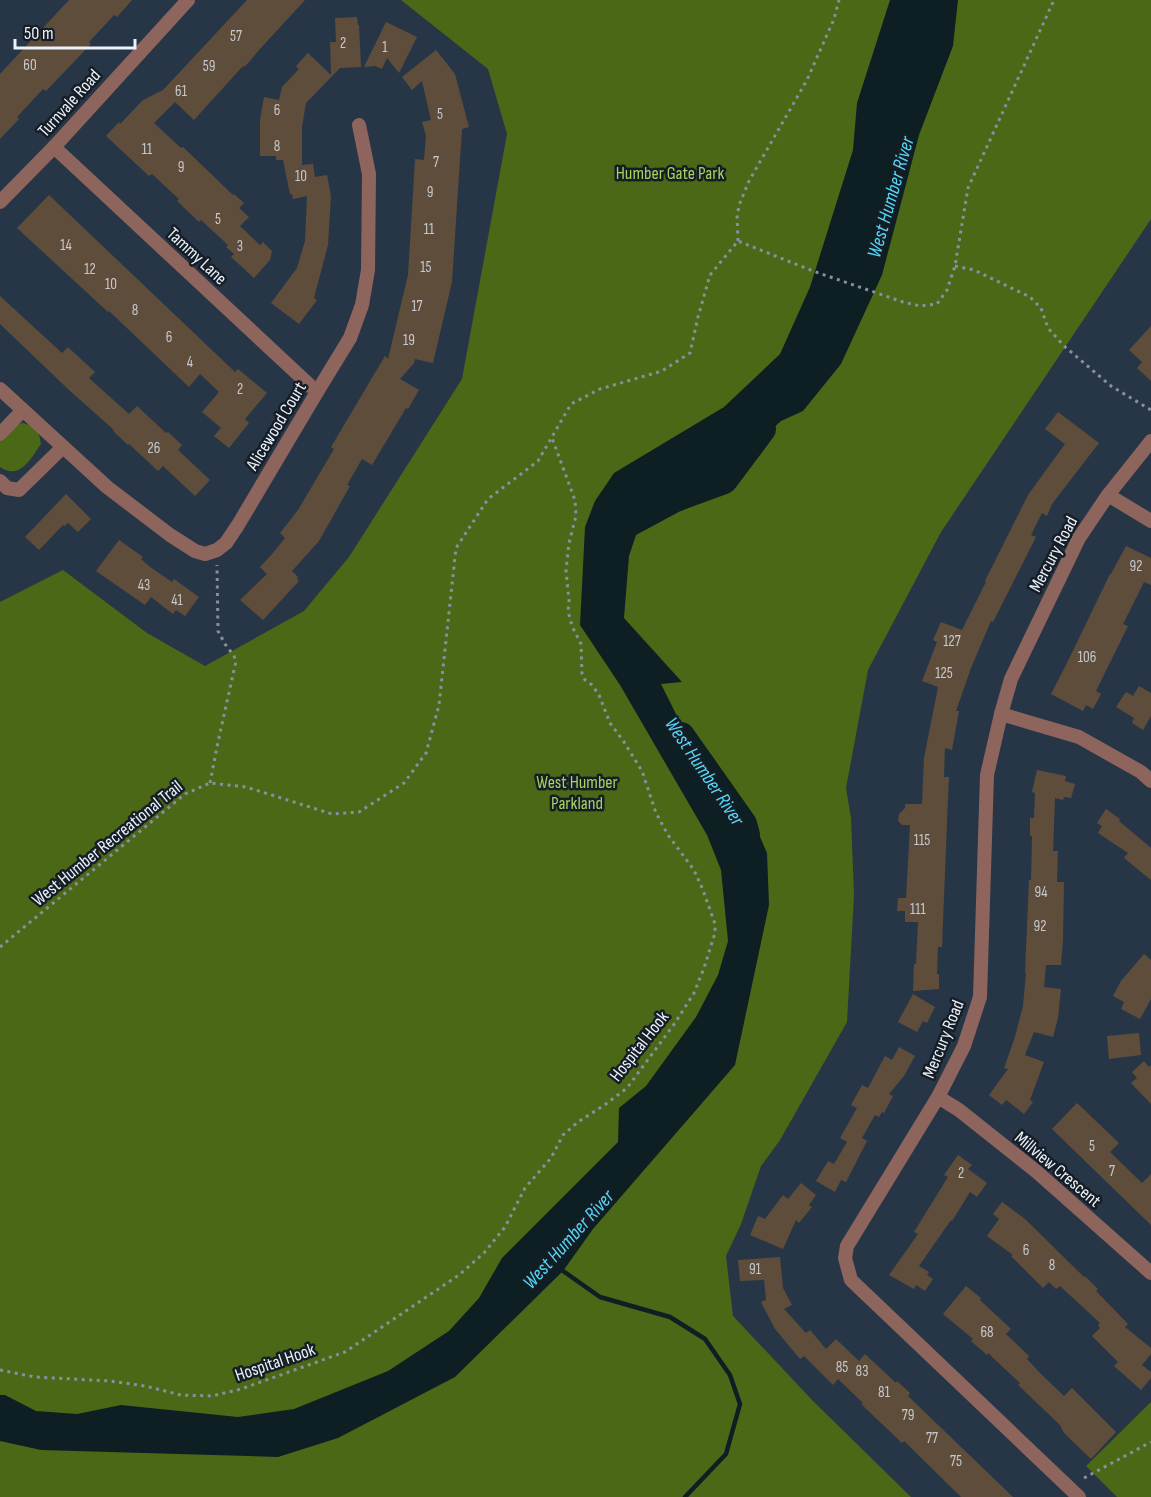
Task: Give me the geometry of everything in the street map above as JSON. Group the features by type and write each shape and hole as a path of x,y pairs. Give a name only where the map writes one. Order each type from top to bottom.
{"street":[{"name":"Turnvale Road","path":"0,202 54,147 188,0"},
{"name":"Alicewood Court","path":"217,550 226,543 238,525 350,338 362,305 368,270 369,174 359,125"},
{"name":"Tammy Lane","path":"54,147 317,392"},
{"path":"0,389 107,487 183,544 205,554 217,550"},
{"path":"0,434 23,410"},
{"name":"Mercury Road","path":"1079,1497 851,1280 845,1258 848,1246 938,1097 964,1046 980,997 987,775 1011,679 1079,538 1108,495 1151,441"},
{"path":"0,482 7,488 19,489 63,447"},
{"path":"1108,495 1151,521"},
{"path":"1001,714 1079,737 1141,772 1151,781"},
{"name":"Millview Crescent","path":"938,1097 959,1110 1037,1172 1151,1273"}],"path":[{"path":"839,0 834,20 807,80 749,182 740,203 737,215 738,241 813,271 920,306 937,304 947,290 955,266 968,188 1054,0"},
{"name":"West Humber Recreational Trail","path":"0,947 185,794 210,783 246,787 332,814 359,812 404,783 426,753 439,705 456,548 488,499 538,461 571,404 600,389 662,371 690,353 710,275 738,241"},
{"path":"955,266 974,270 1030,297 1041,308 1048,328 1064,346 1111,386 1151,410"},
{"name":"Hospital Hook","path":"0,1370 35,1377 110,1381 145,1386 181,1395 212,1395 241,1389 345,1352 459,1275 484,1252 504,1227 525,1188 551,1158 563,1135 627,1088 694,993 715,933 715,924 694,870 668,835 656,813 642,771 610,723 599,694 582,674 581,644 568,611 566,570 569,543 576,516 575,500 552,438"},
{"path":"210,783 236,661 218,631 217,550"},
{"path":"1084,1478 1151,1442"}],"green space":[{"path":"401,0 1151,0 1151,219 941,532 868,670 846,788 851,818 854,895 847,1022 780,1140 761,1166 741,1224 726,1256 733,1316 813,1401 911,1497 0,1497 0,602 63,570 147,633 205,666 304,611 349,557 462,379 507,134 488,69"},
{"path":"22,423 36,429 41,444 29,461 19,470 7,471 0,467 0,440 11,427"},
{"path":"1151,1402 1151,1497 1117,1497 1086,1466"}],"water":[{"path":"890,0 958,0 953,46 919,135 882,275 841,364 803,411 781,421 688,507 636,535 629,556 624,618 682,682 661,684 714,790 724,799 748,809 767,853 769,905 735,1065 593,1229 563,1271 455,1377 338,1438 278,1457 41,1450 0,1441 0,1395 5,1395 36,1411 77,1414 121,1405 238,1417 294,1409 388,1371 449,1331 479,1298 502,1258 618,1142 619,1108 646,1086 696,1017 718,975 728,941 721,870 707,835 620,685 580,625 585,527 595,501 614,473 724,407 780,354 810,287 853,150 857,103"}],"building":[{"path":"69,0 132,0 117,17 114,15 89,42 91,44 46,91 43,89 0,139 0,74"},
{"path":"247,0 305,0 194,120 175,102 154,123 244,203 239,208 249,217 240,226 260,245 263,242 272,251 270,260 254,278 231,257 234,254 226,247 228,245 201,220 199,222 177,201 179,199 152,174 149,176 106,136 143,100 163,90"},
{"path":"357,17 361,67 340,68 306,103 302,127 302,165 313,164 315,177 327,175 331,196 328,245 314,298 317,300 299,324 271,303 297,268 305,241 307,196 293,199 283,160 276,160 276,156 260,156 260,120 264,97 279,100 282,87 299,69 296,66 308,53 331,75 330,42 336,42 335,18"},
{"path":"386,22 417,37 399,73 387,58 382,69 375,66 364,67"},
{"path":"436,50 455,74 469,127 462,129 452,282 433,363 415,359 400,379 419,390 372,465 362,459 347,485 350,486 319,541 292,571 299,581 263,620 240,600 267,574 260,567 285,538 280,533 298,510 334,449 331,447 385,356 388,359 408,275 415,159 424,160 426,136 422,122 431,120 422,81 412,90 402,77"},
{"path":"49,195 235,372 238,369 267,393 245,419 249,423 229,448 214,436 221,428 202,412 219,392 200,374 189,387 17,228"},
{"path":"0,296 62,353 68,347 95,372 89,378 129,414 137,406 182,445 178,450 210,480 195,496 163,466 158,471 128,445 0,324"},
{"path":"1151,326 1151,381 1137,368 1142,362 1129,350"},
{"path":"1058,412 1099,443 1052,504 1047,516 1042,513 1031,535 1036,537 993,622 991,621 956,711 959,711 952,750 945,748 944,777 949,777 942,947 938,947 939,989 913,991 918,922 905,922 905,911 897,911 898,898 906,898 910,825 902,825 898,821 905,804 922,804 924,758 938,687 922,681 937,642 933,640 941,622 962,630 1028,495 1065,444 1045,429"},
{"path":"66,494 91,519 78,532 68,523 63,525 39,550 25,537"},
{"path":"119,540 143,557 141,559 150,567 172,582 174,579 199,597 185,616 176,610 173,614 151,597 145,605 96,571"},
{"path":"1126,546 1151,558 1151,585 1144,582 1123,624 1128,626 1096,691 1101,694 1093,709 1086,705 1083,711 1051,694"},
{"path":"1139,686 1151,693 1151,716 1143,730 1132,723 1134,718 1116,707 1126,692 1133,696"},
{"path":"1037,770 1066,776 1065,781 1075,784 1071,798 1064,797 1063,800 1055,798 1053,851 1058,851 1057,882 1064,882 1063,940 1061,965 1046,965 1044,987 1061,989 1058,1018 1053,1037 1034,1032 1025,1055 1044,1062 1030,1100 1033,1102 1024,1114 1006,1100 1002,1105 989,1095 1008,1069 1004,1068 1023,1006 1029,880 1031,880 1030,818 1034,818 1035,793 1032,792"},
{"path":"1106,809 1151,848 1151,880 1124,858 1128,853 1098,833 1102,826 1097,823"},
{"path":"1144,954 1151,960 1151,999 1140,1019 1121,1009 1124,1002 1113,996 1121,981"},
{"path":"913,994 935,1007 927,1023 923,1021 917,1032 898,1022"},
{"path":"1139,1033 1141,1055 1109,1059 1107,1036"},
{"path":"899,1047 915,1056 904,1076 889,1094 893,1096 884,1113 882,1112 879,1117 875,1115 862,1138 867,1141 846,1182 841,1180 835,1192 816,1181 828,1161 834,1164 847,1142 840,1138 857,1108 851,1105 862,1085 868,1088 885,1056 892,1060"},
{"path":"1144,1061 1149,1067 1151,1065 1151,1104 1131,1083 1137,1078 1132,1072"},
{"path":"1077,1103 1119,1143 1110,1152 1142,1183 1151,1174 1151,1225 1052,1129"},
{"path":"958,1155 972,1165 968,1169 987,1183 977,1197 970,1192 919,1266 929,1272 927,1275 933,1279 925,1291 916,1285 914,1289 889,1275 918,1234 914,1232 948,1177 944,1175"},
{"path":"801,1183 816,1195 809,1205 812,1207 799,1223 796,1220 783,1249 750,1235 758,1216 765,1219 783,1195 788,1199"},
{"path":"1002,1202 1025,1219 1085,1276 1098,1289 1096,1291 1128,1324 1125,1327 1151,1348 1151,1354 1142,1365 1151,1372 1151,1378 1141,1390 1114,1366 1118,1362 1092,1336 1100,1328 1098,1325 1100,1323 1060,1286 1056,1289 1049,1282 1043,1288 1011,1256 1013,1255 987,1236 999,1219 993,1214"},
{"path":"780,1257 783,1288 792,1305 784,1309 806,1333 810,1330 826,1349 836,1339 859,1361 865,1354 910,1393 908,1396 1013,1497 961,1497 904,1441 902,1443 861,1404 863,1403 838,1379 833,1385 804,1356 800,1359 775,1329 761,1302 766,1300 764,1280 740,1281 738,1260"},
{"path":"966,1286 1011,1329 1006,1334 1029,1356 1027,1359 1041,1374 1064,1396 1072,1388 1116,1432 1091,1459 1064,1433 1060,1425 1018,1385 1020,1383 943,1314"}],"waterway":[{"name":"West Humber River","path":"678,497 724,480 762,429"},
{"name":"West Humber River","path":"681,736 743,824 746,835"},
{"path":"563,1271 600,1297 670,1317 705,1339 730,1375 740,1404 726,1454 685,1497"}],"park label":[{"name":"Humber Gate Park","path":"670,173"},
{"name":"West Humber Parkland","path":"577,792"}]}
